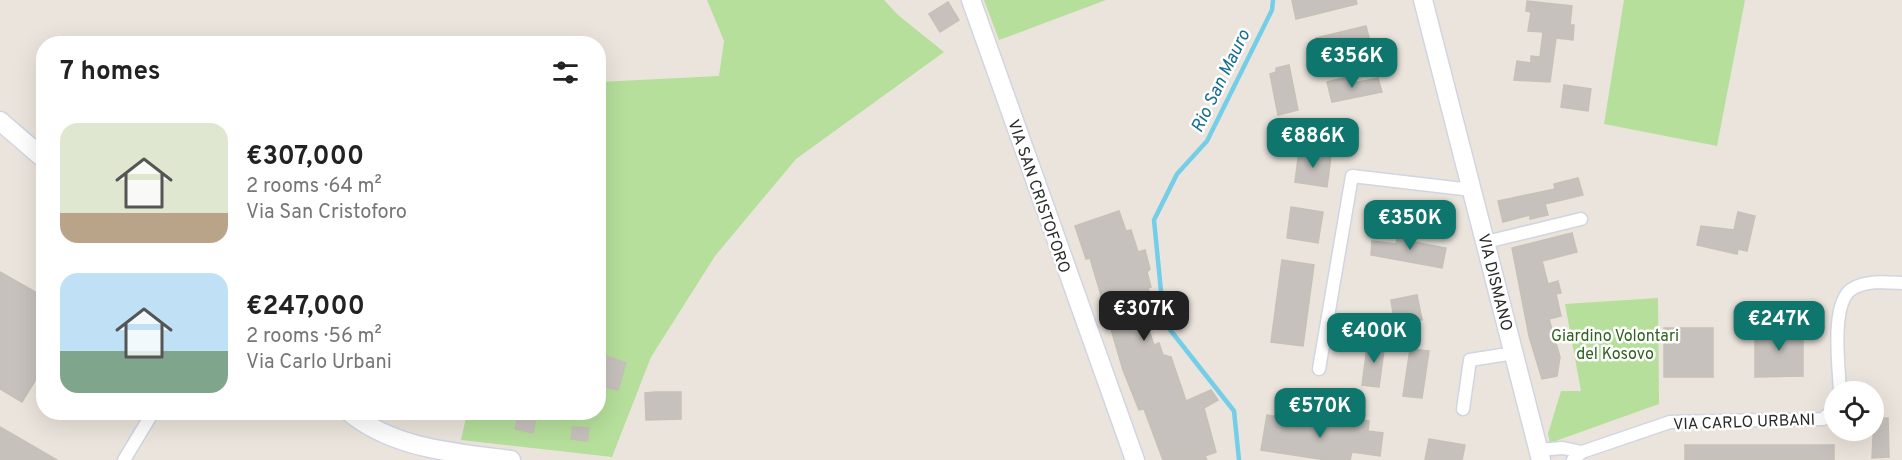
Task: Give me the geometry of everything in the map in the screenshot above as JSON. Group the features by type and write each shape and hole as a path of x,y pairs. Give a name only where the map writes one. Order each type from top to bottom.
{"main road":[{"name":"VIA SAN CRISTOFORO","path":"971,0 1135,460"},
{"name":"VIA DISMANO","path":"1423,0 1540,455"},
{"path":"0,122 36,152"},
{"path":"363,420 405,442 456,453 511,460"}],"street":[{"path":"1319,369 1352,176 1472,190"},
{"path":"1486,242 1581,219"},
{"path":"1840,381 1838,317 1843,298 1851,290 1868,283 1902,283"},
{"path":"1463,409 1470,360 1514,353"},
{"name":"VIA CARLO URBANI","path":"1540,455 1563,448 1577,456 1670,422 1824,418"},
{"path":"124,460 148,420"}],"green space":[{"path":"707,0 884,0 898,15 944,52 796,159 715,256 651,357 612,457 461,440 465,420 606,420 606,82 719,76 724,41"},
{"path":"984,0 1106,0 999,40"},
{"path":"1624,0 1745,0 1717,146 1604,124"},
{"name":"Giardino Volontari del Kosovo","path":"1658,298 1659,404 1550,443 1548,434 1561,391 1581,391 1565,304"}],"building":[{"path":"1292,0 1356,0 1357,4 1296,19"},
{"path":"1527,1 1572,6 1570,25 1574,25 1573,40 1556,38 1550,82 1514,80 1517,61 1531,63 1531,56 1540,57 1543,32 1528,31 1531,12 1526,11"},
{"path":"948,2 959,20 940,32 929,14"},
{"path":"1366,26 1372,49 1332,58 1333,65 1323,67 1316,38"},
{"path":"1289,65 1298,110 1278,115 1270,74 1276,72 1276,68"},
{"path":"1351,76 1353,83 1378,78 1382,92 1332,102 1327,82"},
{"path":"1564,85 1591,89 1588,111 1561,107"},
{"path":"1299,151 1331,156 1327,187 1295,182"},
{"path":"1578,178 1583,195 1545,204 1548,215 1530,219 1530,215 1503,222 1498,201 1555,189 1554,184"},
{"path":"1291,207 1323,212 1318,243 1287,238"},
{"path":"1119,211 1126,231 1131,230 1138,252 1145,250 1150,269 1147,272 1151,287 1148,288 1154,309 1143,314 1154,345 1159,343 1163,355 1171,357 1186,401 1211,390 1218,400 1204,408 1216,452 1205,456 1207,460 1163,460 1144,409 1139,410 1123,370 1090,258 1086,259 1075,226"},
{"path":"1738,212 1755,216 1747,251 1738,249 1737,254 1697,245 1701,226 1734,230"},
{"path":"1399,230 1411,232 1409,241 1446,248 1442,268 1371,255 1372,241 1396,244"},
{"path":"1572,233 1577,252 1542,261 1548,284 1558,281 1561,293 1556,294 1561,316 1549,319 1560,357 1557,376 1542,379 1529,336 1512,248"},
{"path":"1282,260 1314,265 1303,346 1271,342"},
{"path":"0,272 36,292 36,379 22,402 0,389"},
{"path":"1417,295 1422,320 1395,325 1391,300"},
{"path":"1664,328 1713,328 1713,377 1664,377"},
{"path":"1755,328 1803,328 1803,376 1755,377"},
{"path":"1368,340 1385,342 1379,387 1362,385"},
{"path":"1410,349 1429,351 1422,398 1403,396"},
{"path":"606,356 626,363 618,390 606,387"},
{"path":"681,392 681,419 646,420 645,393"},
{"path":"1267,415 1343,427 1345,417 1369,421 1368,431 1383,433 1380,456 1352,452 1350,460 1326,460 1261,450"},
{"path":"1884,418 1888,418 1889,457 1872,458 1873,441 1884,441"},
{"path":"517,420 535,420 533,433 515,429"},
{"path":"0,427 57,460 0,460"},
{"path":"573,427 589,428 587,441 571,439"},
{"path":"1429,439 1465,445 1462,460 1425,460"},
{"path":"1685,445 1834,445 1834,460 1685,460"}],"waterway":[{"name":"Rio San Mauro","path":"1239,460 1234,411 1164,322 1154,220 1177,174 1207,141 1272,10 1273,0"}]}
